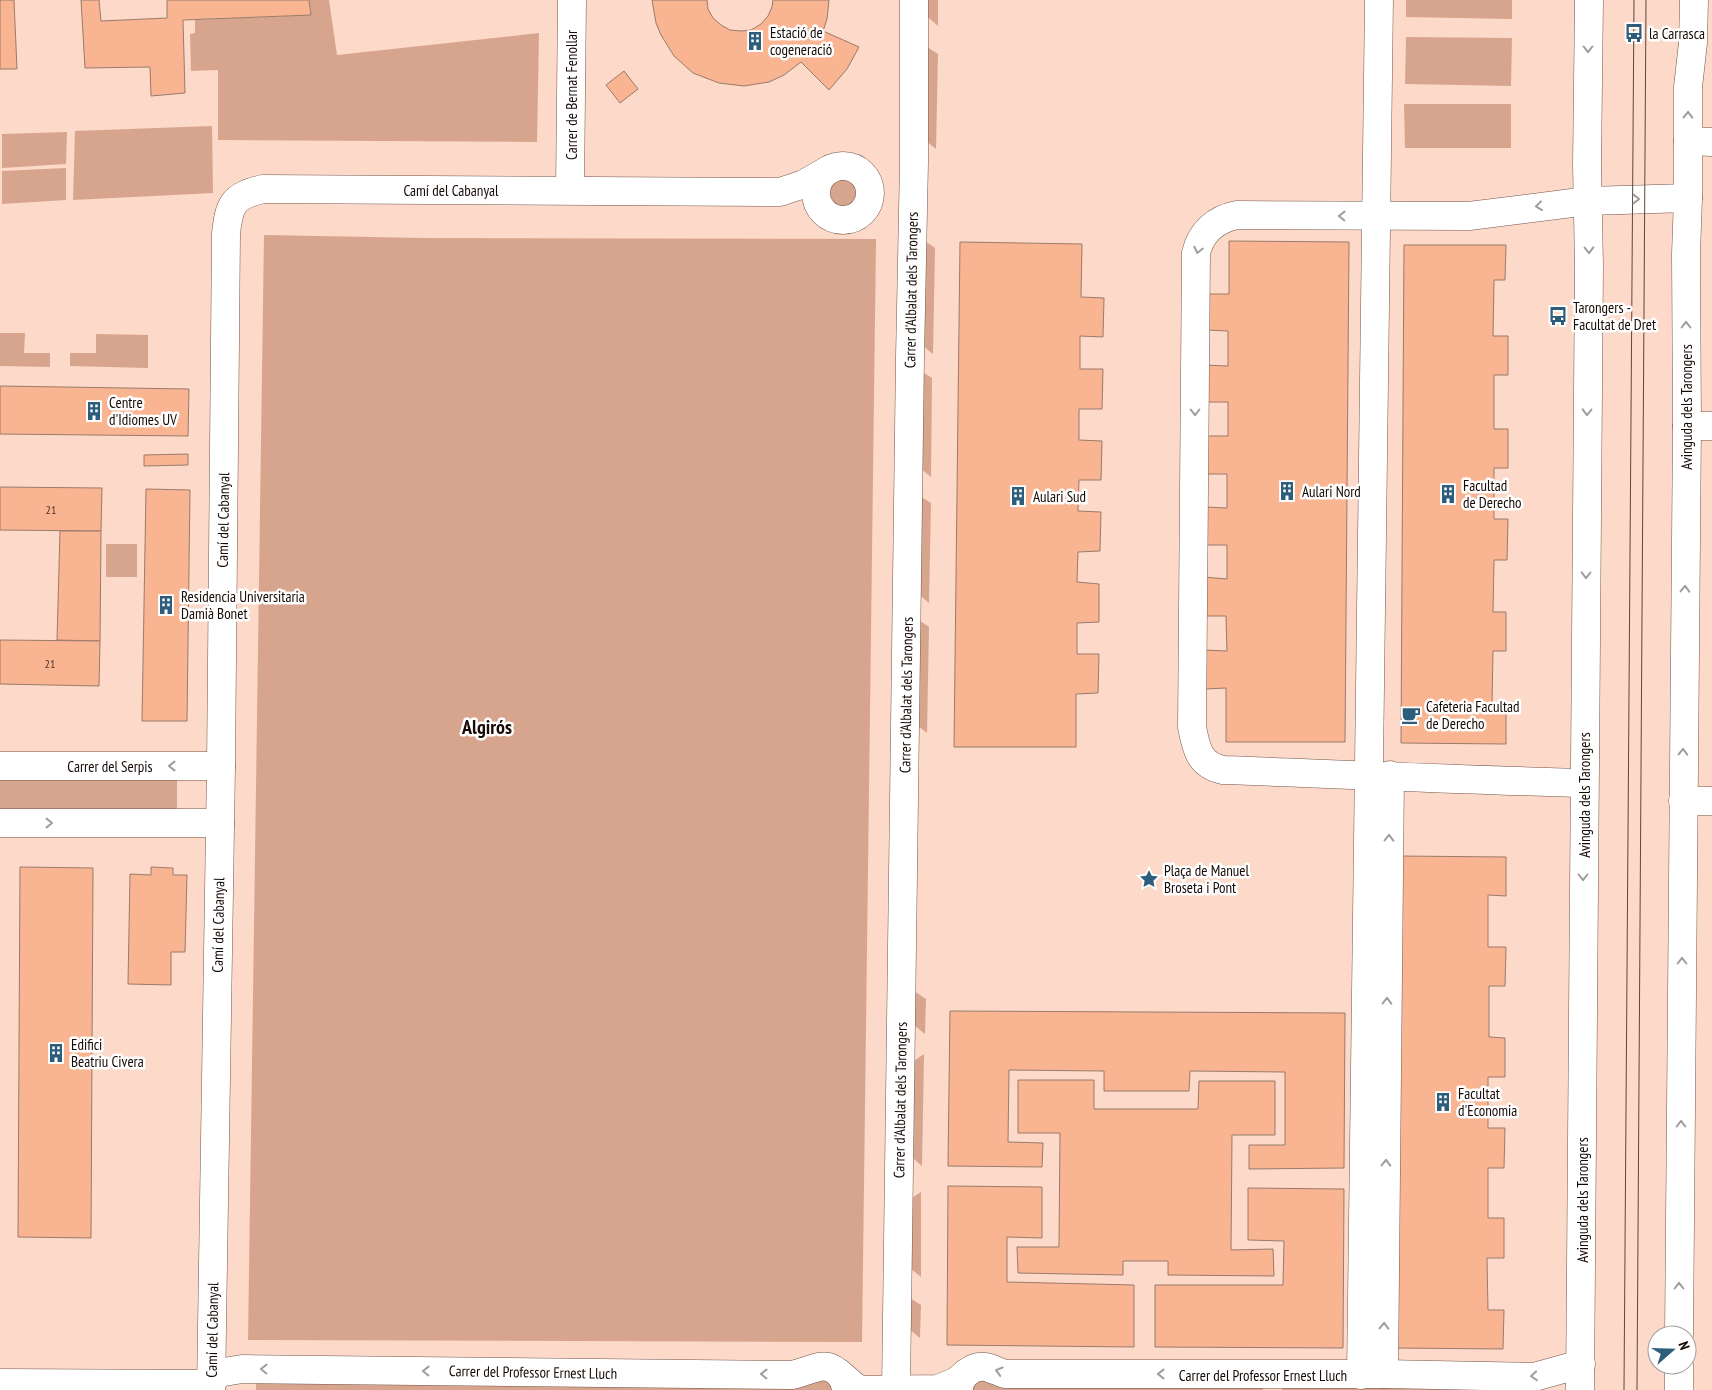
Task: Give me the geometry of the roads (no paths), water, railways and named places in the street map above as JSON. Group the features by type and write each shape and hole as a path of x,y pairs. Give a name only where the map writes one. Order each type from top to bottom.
{"main road":[{"name":"Carrer de Bernat Fenollar","path":"570,190 572,0"},
{"name":"Carrer d'Albalat dels Tarongers","path":"896,1390 914,162 914,0"},
{"path":"1372,1375 1379,775 1376,216 1379,0"},
{"name":"Avinguda dels Tarongers","path":"1580,1377 1589,265 1589,0"},
{"name":"Avinguda dels Tarongers","path":"1679,1325 1682,801 1700,426 1686,254 1688,198 1700,142 1688,87 1693,43 1694,0"},
{"path":"848,166 864,176 869,184 870,193 869,201 859,215 851,219 842,220 780,192 804,184 830,169 848,166"},
{"path":"827,214 817,200 817,191 818,182 830,169"},
{"name":"Camí del Cabanyal","path":"212,1388 226,234 228,217 234,202 247,193 263,189 780,192"},
{"path":"1584,783 1484,781 1379,775 1223,770 1213,768 1205,762 1195,741 1192,727 1196,253 1198,244 1207,231 1219,220 1237,214 1469,216 1588,201 1688,198"},
{"name":"Carrer del Serpis","path":"0,766 221,766"},
{"path":"1682,801 1712,801"},
{"path":"0,823 220,823"},
{"name":"Carrer del Professor Ernest Lluch","path":"212,1388 218,1373 242,1368 792,1375 818,1367 826,1367 833,1369 842,1382"},
{"name":"Carrer del Professor Ernest Lluch","path":"862,1390 896,1390 951,1385 980,1367 1005,1374 1580,1377"},
{"path":"1679,1375 1679,1390"},
{"path":"842,1382 862,1390"},
{"path":"0,1383 212,1388"}],"tram line":[{"path":"1624,1390 1634,0"},
{"path":"1637,1390 1646,0"}],"place":[{"name":"la Carrasca","path":"1634,33"},
{"name":"Estació de cogeneració","path":"755,41"},
{"name":"Tarongers - Facultat de Dret","path":"1558,316"},
{"name":"Centre d'Idiomes UV","path":"94,411"},
{"name":"Aulari Nord","path":"1287,491"},
{"name":"Facultad de Derecho","path":"1448,494"},
{"name":"Aulari Sud","path":"1018,496"},
{"name":"Residencia Universitaria Damià Bonet","path":"166,605"},
{"name":"Cafeteria Facultad de Derecho","path":"1411,715"},
{"name":"Plaça de Manuel Broseta i Pont","path":"1149,879"},
{"name":"Edifici Beatriu Civera","path":"56,1053"},
{"name":"Facultat d'Economia","path":"1443,1102"}],"district":[{"name":"Algirós","path":"487,727"}]}
